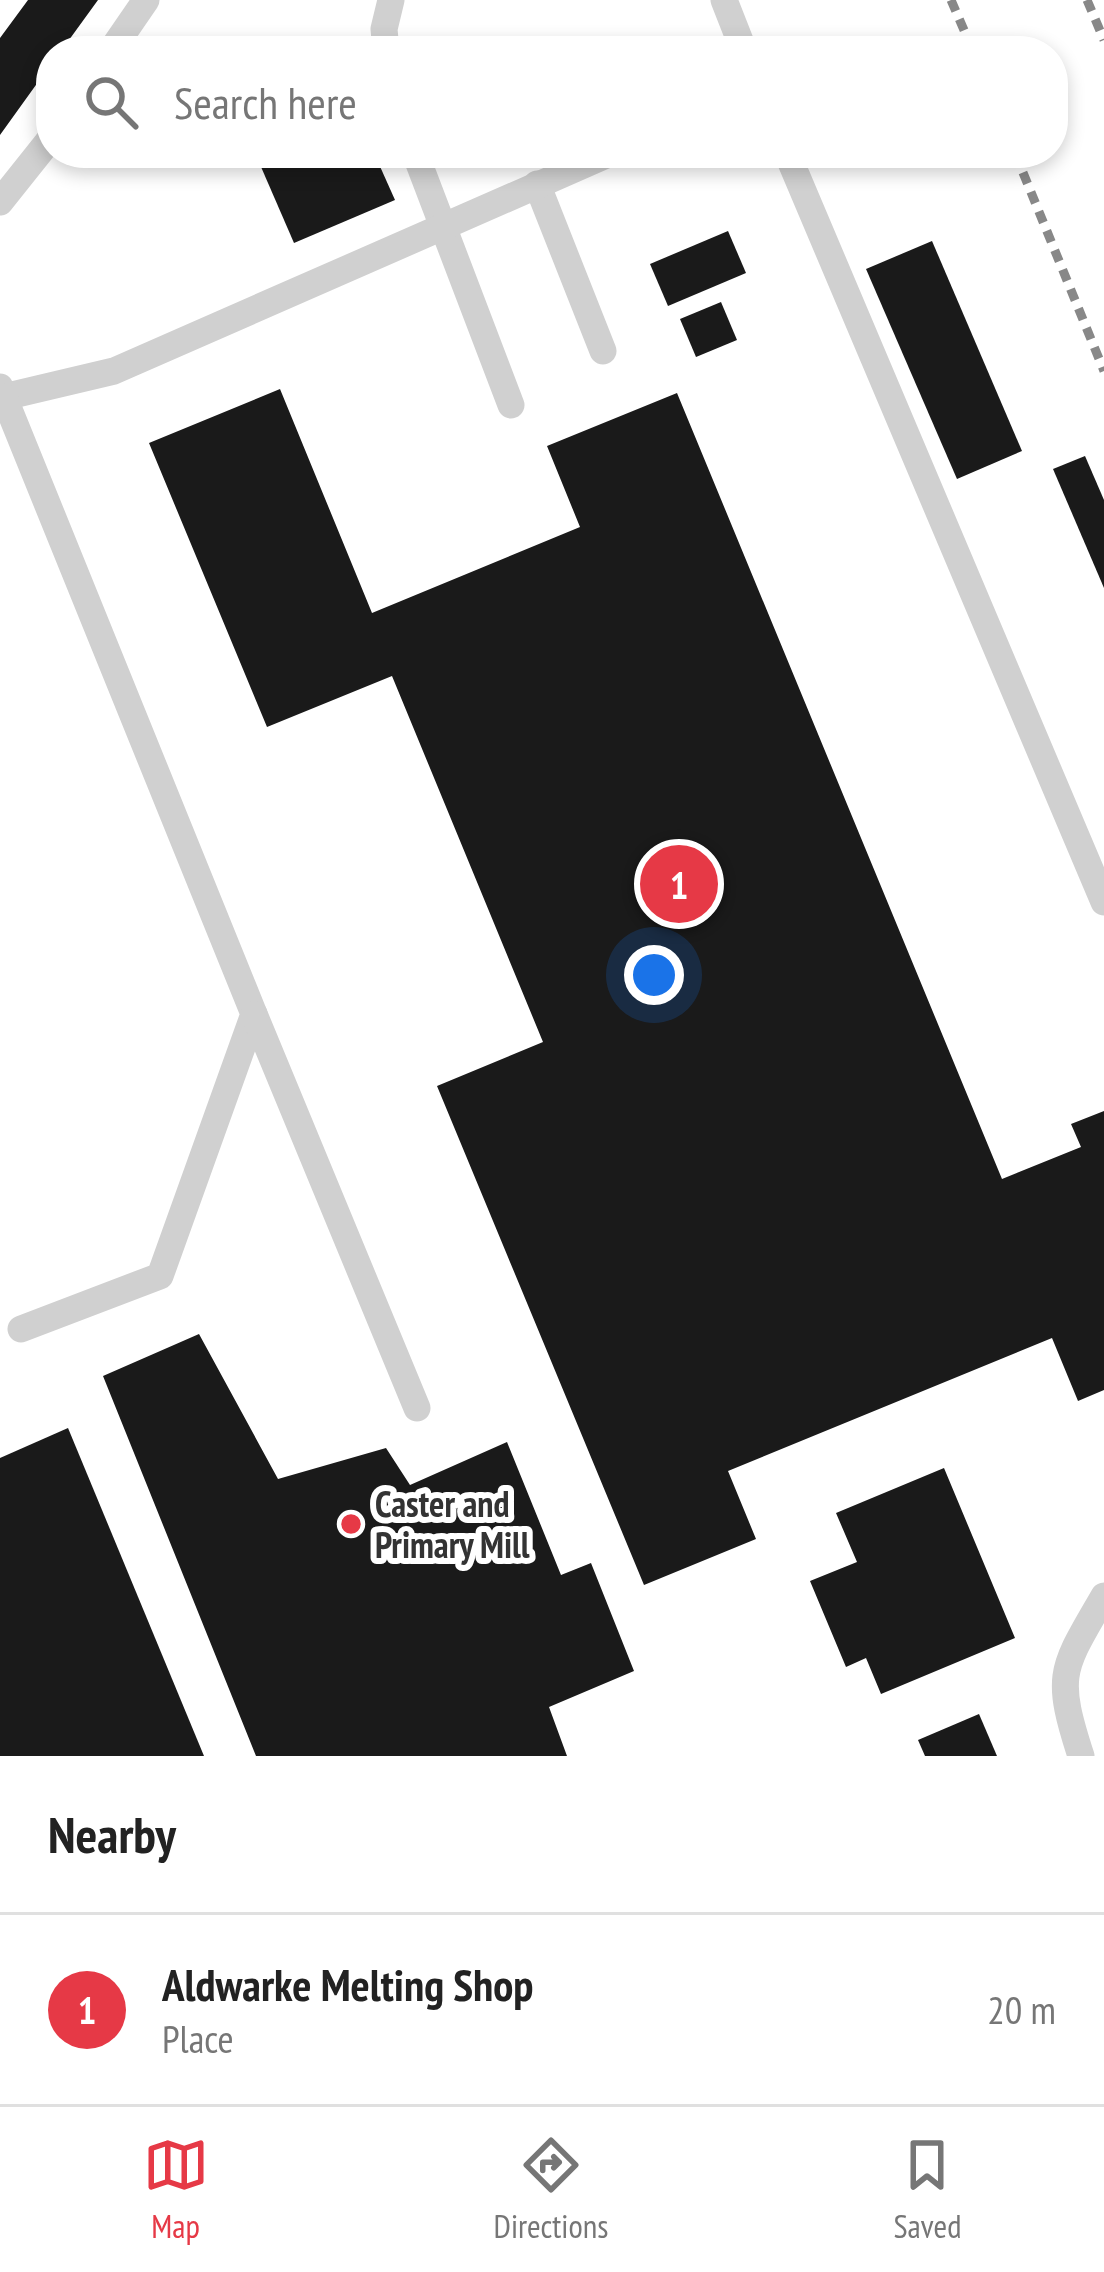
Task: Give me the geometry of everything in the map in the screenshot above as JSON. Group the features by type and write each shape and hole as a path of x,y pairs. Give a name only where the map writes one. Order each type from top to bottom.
{"lane":[{"path":"121,36 146,0"},
{"path":"385,36 391,0"},
{"path":"724,0 739,36"},
{"path":"0,202 36,157"},
{"path":"420,168 511,405"},
{"path":"417,1408 8,427 2,392 114,371 575,168"},
{"path":"793,168 1104,902"},
{"path":"537,184 603,351"},
{"path":"21,1329 160,1276 254,1013"},
{"path":"1081,1756 1062,1684 1072,1652 1104,1596"}],"building":[{"path":"28,0 98,0 72,36 36,36 36,85 0,135 0,38"},
{"path":"262,168 381,168 395,200 294,243"},
{"path":"728,231 746,273 668,306 650,264"},
{"path":"932,241 1022,451 957,479 866,269"},
{"path":"721,302 737,340 696,357 680,319"},
{"path":"280,389 372,613 580,527 547,446 677,393 1002,1179 1081,1147 1071,1124 1104,1111 1104,1390 1078,1401 1052,1338 728,1471 756,1539 644,1585 437,1086 543,1042 392,676 267,727 149,443"},
{"path":"1085,456 1104,500 1104,588 1053,469"},
{"name":"Caster and Primary Mill","path":"199,1334 278,1479 386,1448 410,1485 507,1442 561,1575 591,1563 634,1671 549,1707 567,1756 256,1756 103,1376"},
{"path":"68,1428 204,1756 0,1756 0,1458"},
{"path":"944,1468 1015,1638 881,1694 866,1658 846,1667 810,1581 857,1562 836,1513"},
{"path":"979,1714 997,1756 925,1756 918,1740"}],"railway":[{"path":"951,0 967,36"},
{"path":"1087,0 1104,40"},
{"path":"1021,168 1104,371"}],"place":[{"name":"Aldwarke Melting Shop","path":"679,884"},
{"name":"Caster and Primary Mill","path":"351,1524"}]}
